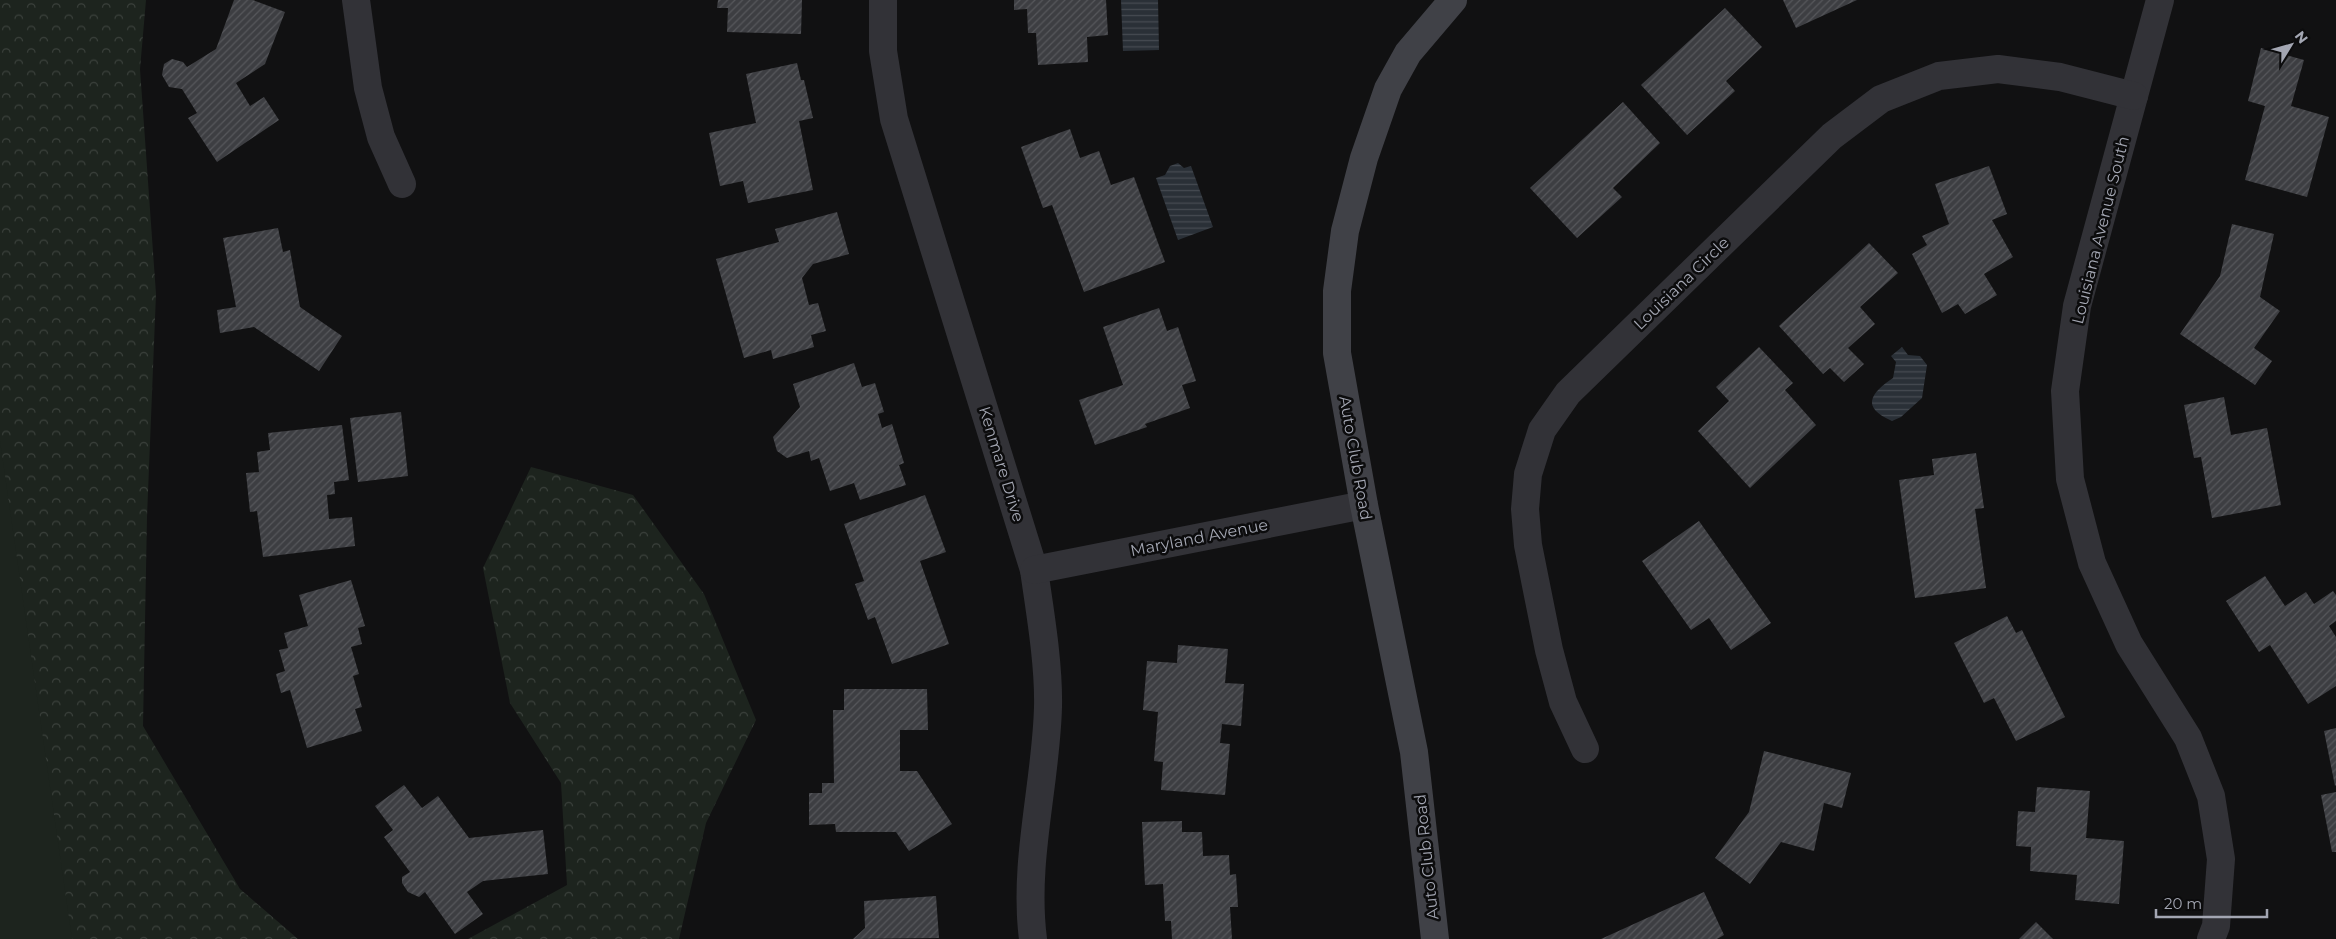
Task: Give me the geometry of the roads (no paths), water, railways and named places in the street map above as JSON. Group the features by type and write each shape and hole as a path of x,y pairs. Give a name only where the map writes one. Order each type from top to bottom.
{"street":[{"path":"356,0 368,88 381,137 402,184"},
{"name":"Kenmare Drive","path":"883,0 883,51 894,119 1034,570 1041,623 1048,706 1031,886 1030,920 1033,939"},
{"name":"Auto Club Road","path":"1435,939 1414,752 1364,505 1337,354 1337,291 1345,231 1364,158 1388,90 1408,53 1453,0"},
{"name":"Louisiana Avenue South","path":"2160,0 2077,306 2065,391 2070,479 2092,563 2129,644 2188,738 2211,796 2221,859 2216,926 2212,939"},
{"name":"Louisiana Circle","path":"1585,749 1563,702 1552,659 1528,545 1526,509 1528,474 1542,430 1568,393 1832,136 1881,99 1939,76 1998,69 2060,77 2134,96"},
{"name":"Maryland Avenue","path":"1034,570 1364,505"}]}
